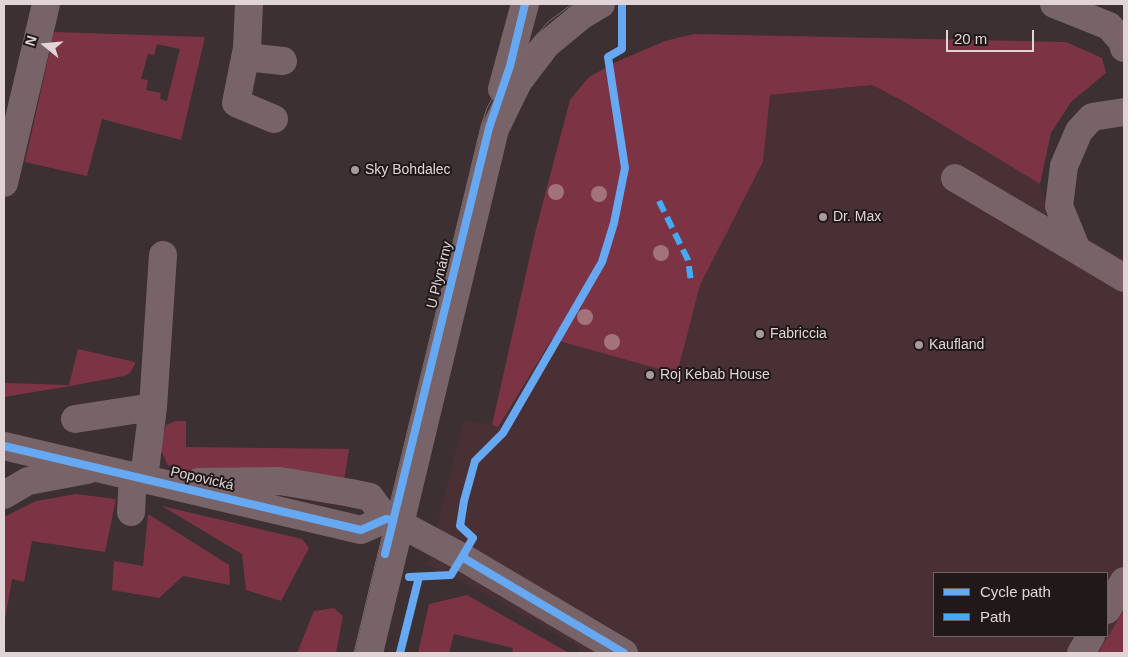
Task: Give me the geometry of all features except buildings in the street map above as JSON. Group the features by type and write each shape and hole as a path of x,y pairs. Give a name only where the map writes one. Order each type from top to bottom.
{"street":[{"path":"4,183 46,4"},
{"path":"249,4 247,48 236,103 274,118"},
{"name":"U Plynárny","path":"363,653 393,520 489,128 510,66 525,4"},
{"path":"369,653 393,520 495,129 518,82 546,45 581,16 601,4"},
{"path":"1054,4 1109,26 1122,41 1124,48"},
{"path":"247,48 255,58 283,61"},
{"path":"1077,250 1059,206 1064,166 1079,131 1092,117 1124,112"},
{"path":"955,178 1124,278"},
{"path":"131,512 148,479 163,255"},
{"path":"75,419 153,407"},
{"name":"Popovická","path":"4,446 361,530 393,520"},
{"path":"4,495 28,480 99,468"},
{"path":"393,520 462,557 624,653"},
{"path":"1108,608 1124,581"},
{"path":"1081,653 1091,637"}],"shaded area":[{"path":"54,32 205,37 181,140 102,119 87,176 25,162","holes":["157,44 180,49 167,101 160,99 161,93 146,90 148,80 141,79 148,54 154,55"]},
{"path":"694,34 1066,42 1102,58 1106,73 1071,102 1051,133 1040,184 903,101 872,85 770,95 763,162 700,285 677,374 552,339 498,427 492,425 536,229 570,100 589,77 616,62 665,41"},
{"path":"872,85 903,101 1040,184 1051,218 1124,259 1124,610 1108,636 1108,572 933,572 933,637 1108,637 1098,653 578,653 579,647 470,586 427,565 464,420 498,426 552,339 677,374 700,285 763,162 770,95"},
{"path":"78,349 135,362 135,364 130,373 124,376 4,397 4,383 69,385"},
{"path":"176,421 186,421 186,447 349,449 344,482 176,470 167,464 160,448 166,425"},
{"path":"76,494 116,499 105,552 32,541 24,582 12,579 4,625 4,517 36,501"},
{"path":"162,506 302,539 309,548 281,601 246,590 242,554"},
{"path":"148,514 229,565 230,585 183,576 159,598 112,590 114,561 143,566"},
{"path":"467,595 569,653 512,653 513,648 454,634 449,653 418,653 429,604"},
{"path":"334,608 343,616 336,653 297,653 314,611"},
{"path":"1124,610 1124,653 1098,653"}],"tram line":[{"path":"354,653 481,126 487,108 510,66 548,22 572,4"}],"marked path":[{"path":"659,201 688,260 691,281"}],"cycle path":[{"path":"385,554 489,128 510,66 525,4"},
{"path":"409,577 451,575 473,538 460,526 464,501 475,461 503,433 602,262 614,223 625,168 608,57 622,49 622,4"},
{"path":"4,446 361,530 386,519 393,520"},
{"path":"462,557 624,653"},
{"path":"400,653 419,577"}],"place":[{"name":"Sky Bohdalec","path":"355,170"},
{"name":"Dr. Max","path":"823,217"},
{"name":"Fabriccia","path":"760,334"},
{"name":"Kaufland","path":"919,345"},
{"name":"Roj Kebab House","path":"650,375"}]}
